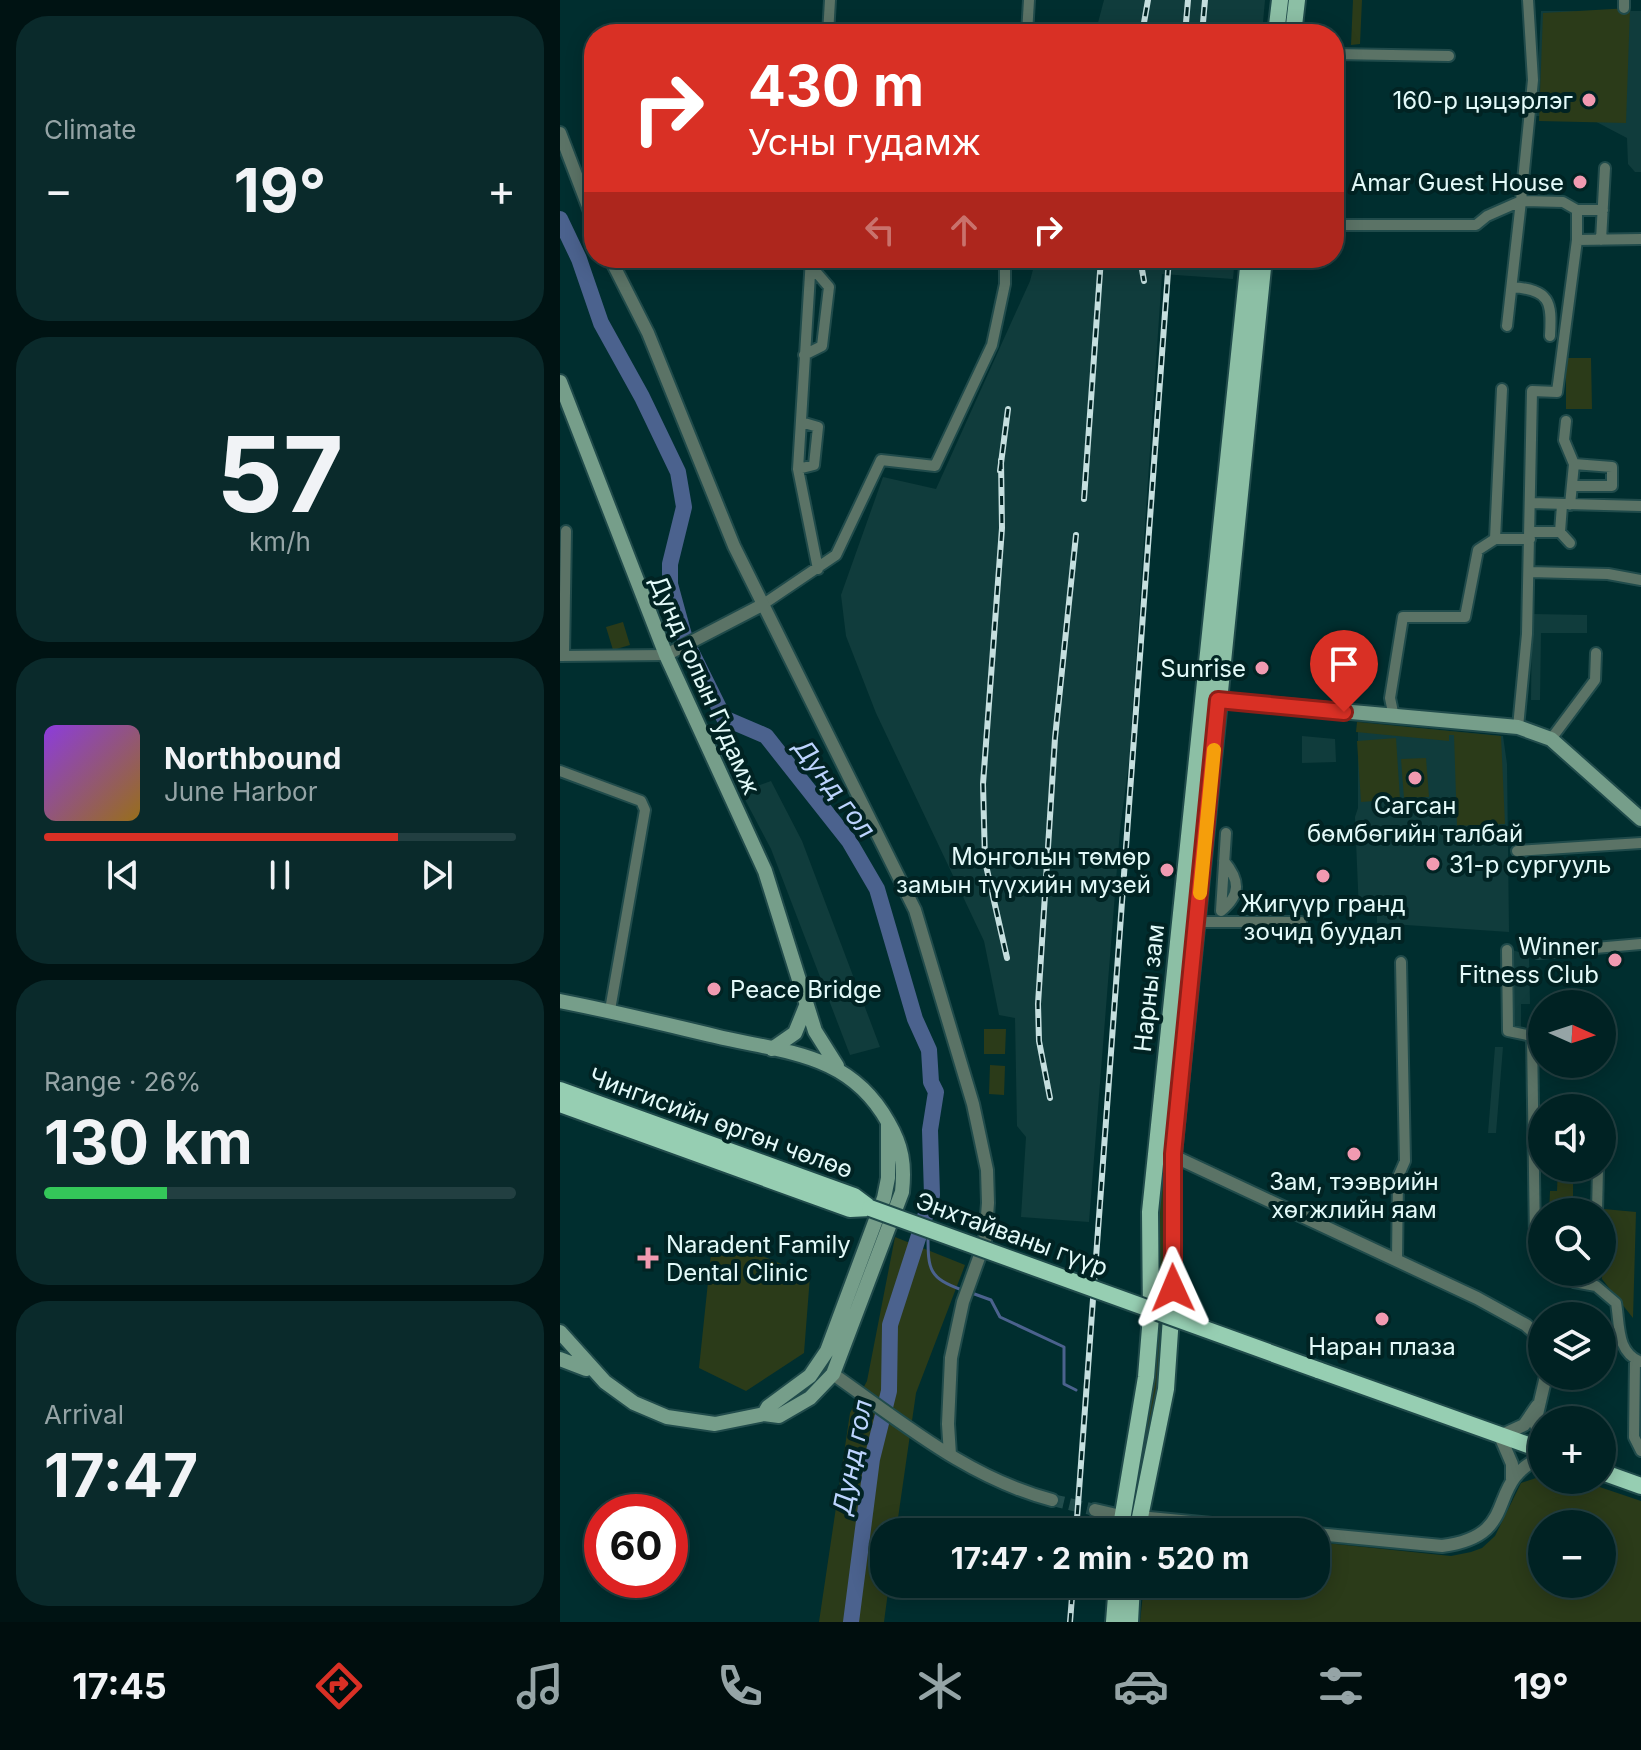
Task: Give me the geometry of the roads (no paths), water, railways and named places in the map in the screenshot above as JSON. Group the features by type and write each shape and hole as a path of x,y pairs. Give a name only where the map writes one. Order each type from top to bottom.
{"highway":[{"name":"Чингисийн өргөн чөлөө","path":"560,1090 854,1196 870,1208"},
{"name":"Чингисийн өргөн чөлөө","path":"560,1104 850,1209 870,1208"},
{"name":"Энхтайваны гүүр","path":"870,1208 1500,1436"},
{"path":"1500,1436 1528,1445"},
{"path":"1616,1477 1641,1486"}],"main road":[{"path":"1277,24 1280,0"},
{"path":"1294,24 1297,0"},
{"name":"Нарны зам","path":"1122,1518 1146,1377 1151,1316 1150,1212 1164,1152 1197,922 1211,700 1248,268"},
{"name":"Нарны зам","path":"1140,1518 1157,1439 1170,1344 1164,1152 1211,700 1263,268"},
{"path":"1242,318 1246,360 1254,351"},
{"name":"Дунд голын Гудамж","path":"560,382 666,655 765,871 815,1031 840,1069"},
{"path":"1211,700 1518,727 1551,739 1641,819"},
{"path":"560,1001 808,1056 840,1069 871,1096 900,1140 904,1164 902,1192 833,1374 803,1403 779,1416 764,1414 722,1424 671,1418 634,1403 593,1372 560,1332"},
{"path":"772,1049 795,1033 806,1006"},
{"path":"764,1414 810,1376 827,1351 884,1198 888,1178 888,1122"},
{"path":"560,1359 593,1372"},
{"path":"1114,1622 1116,1598"},
{"path":"1130,1622 1131,1598"}],"street":[{"path":"829,24 830,0"},
{"path":"1028,24 1029,0"},
{"path":"1507,326 1533,80 1528,0"},
{"path":"1344,54 1449,56"},
{"path":"560,133 584,196"},
{"path":"1601,240 1605,168"},
{"path":"1344,225 1476,225 1487,216 1521,201 1563,202 1577,210 1603,210"},
{"path":"1518,727 1529,572 1532,391 1557,392 1577,240 1577,210"},
{"path":"1577,240 1641,239"},
{"path":"615,268 648,333 734,546 915,910 973,1104 987,1170 985,1241 963,1302 949,1382 950,1455"},
{"path":"810,268 798,469 818,569"},
{"path":"804,355 822,346 829,287 815,268"},
{"path":"566,531 562,656 666,655 762,605 836,555 881,460 935,466 992,345 1005,284 1005,268"},
{"path":"1512,287 1531,288 1550,304 1550,336"},
{"path":"1495,539 1502,389"},
{"path":"1560,532 1572,486 1574,464 1564,440 1566,421"},
{"path":"798,469 814,465 818,427 801,422"},
{"path":"1572,486 1612,486 1612,467 1574,464"},
{"path":"1530,503 1641,506"},
{"path":"1394,717 1390,698 1403,617 1465,617 1478,550 1495,539 1560,532"},
{"path":"1560,532 1570,543"},
{"path":"1529,572 1608,574 1641,580"},
{"path":"1551,739 1595,680 1596,653"},
{"path":"560,771 641,801 645,810 610,1010"},
{"path":"1224,861 1235,876 1238,888 1234,898 1221,911 1224,861 1226,833"},
{"path":"1517,851 1641,843"},
{"path":"1197,922 1301,922"},
{"path":"1538,953 1641,944"},
{"path":"1507,950 1508,1031 1528,1034"},
{"path":"1397,1260 1398,1177 1405,1161 1401,962"},
{"path":"1535,1198 1537,1078"},
{"path":"1164,1152 1397,1260 1514,1317 1528,1328"},
{"path":"1596,1286 1616,1303 1620,1337 1638,1361 1634,1437 1641,1451"},
{"path":"833,1374 950,1455 1014,1490 1052,1500"},
{"path":"1537,1406 1542,1390"},
{"path":"1512,1479 1512,1464 1500,1436 1524,1425 1528,1419"},
{"path":"1330,1538 1442,1546 1469,1543 1492,1527 1512,1479 1528,1464"},
{"path":"1095,1510 1110,1518"}],"waterway":[{"name":"Дунд гол","path":"560,219 579,259 601,323 642,397 678,472 684,507 670,564 670,584 685,639 724,718 766,736 849,841 877,889 915,1019 929,1050 931,1082 936,1092 930,1130 932,1195 890,1325 889,1391 872,1459 851,1622"},
{"name":"Дунд гол","path":"927,1209 927,1221"},
{"path":"928,1236 933,1271 943,1281 962,1290"},
{"path":"969,1292 991,1300 1000,1317 1064,1347 1064,1384 1076,1390"}],"tunnel":[{"path":"1052,1500 1095,1510"}],"railway":[{"path":"1144,24 1148,0"},
{"path":"1186,24 1188,0"},
{"path":"1203,24 1205,0"},
{"path":"1084,499 1100,268"},
{"path":"1142,268 1144,281"},
{"path":"1077,1518 1168,268"},
{"path":"1000,471 1008,409"},
{"path":"1001,460 1002,528 983,784 985,861 1007,958"},
{"path":"1050,1098 1039,1041 1038,1004 1055,738 1076,535"},
{"path":"1070,1622 1072,1598"}],"place":[{"name":"160-р цэцэрлэг","path":"1589,100"},
{"name":"Amar Guest House","path":"1580,182"},
{"name":"Sunrise","path":"1262,668"},
{"name":"Сагсан бөмбөгийн талбай","path":"1415,778"},
{"name":"31-р сургууль","path":"1433,864"},
{"name":"Монголын төмөр замын түүхийн музей","path":"1167,870"},
{"name":"Жигүүр гранд зочид буудал","path":"1323,876"},
{"name":"Winner Fitness Club","path":"1615,960"},
{"name":"Peace Bridge","path":"714,989"},
{"name":"Зам, тээврийн хөгжлийн яам","path":"1354,1154"},
{"name":"Naradent Family Dental Clinic","path":"648,1258"},
{"name":"Наран плаза","path":"1382,1319"}]}
